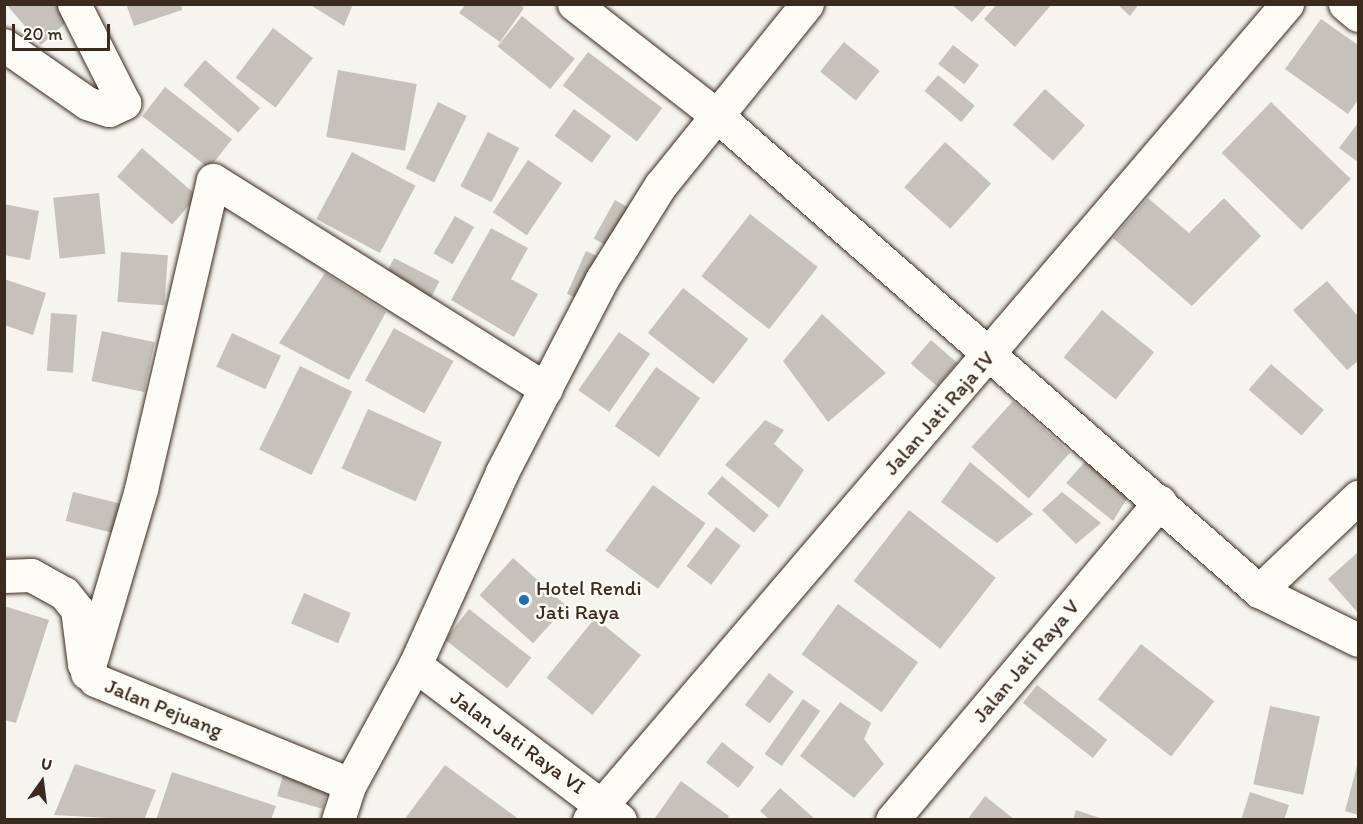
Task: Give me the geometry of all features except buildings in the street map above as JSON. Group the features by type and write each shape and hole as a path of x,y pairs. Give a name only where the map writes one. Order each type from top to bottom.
{"street":[{"path":"4,45 87,103 109,110 124,104 74,4"},
{"path":"574,4 715,114 988,357 1160,502 1259,591 1359,640"},
{"path":"338,819 350,784 415,665 546,389 602,279 660,186 715,114 807,4"},
{"name":"Jalan Jati Raja IV","path":"603,814 1287,4"},
{"path":"1345,4 1359,15"},
{"path":"87,673 141,489 213,180 546,389"},
{"path":"1259,591 1359,497"},
{"name":"Jalan Jati Raya V","path":"892,819 1160,502"},
{"name":"Jalan Pejuang","path":"4,576 31,575 64,593 84,629 87,673 128,695 350,784"},
{"name":"Jalan Jati Raya VI","path":"415,665 603,814"}],"place":[{"name":"Hotel Rendi Jati Raya","path":"524,600"}]}
